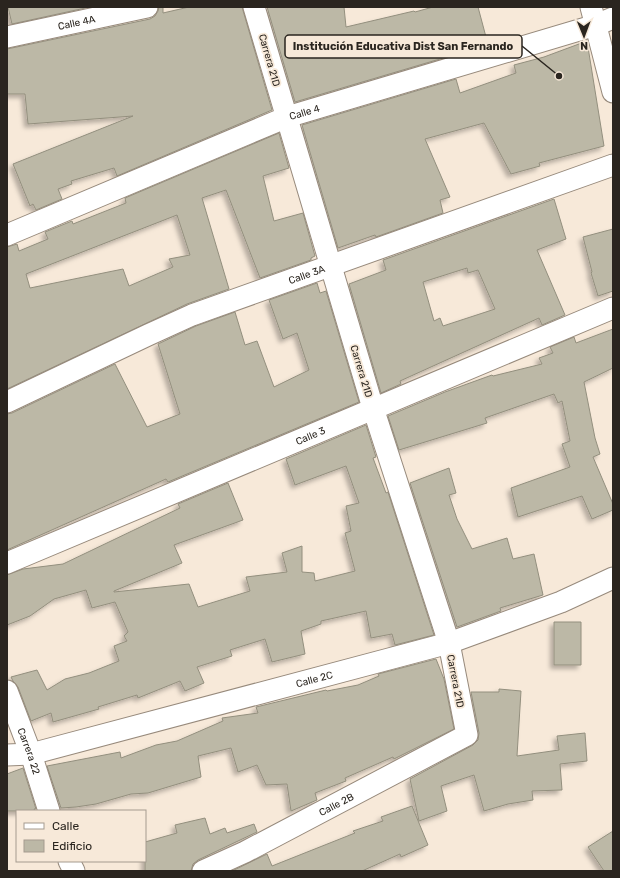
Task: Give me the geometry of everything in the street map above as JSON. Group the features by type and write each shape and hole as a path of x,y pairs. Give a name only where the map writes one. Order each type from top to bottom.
{"street":[{"name":"Calle 4A","path":"7,37 146,7"},
{"name":"Carrera 21D","path":"254,7 373,408 449,644 467,735"},
{"name":"Calle 4","path":"7,235 287,116 600,17"},
{"path":"600,17 613,92"},
{"name":"Calle 3A","path":"7,402 192,315 613,165"},
{"name":"Calle 3","path":"7,563 613,308"},
{"name":"Calle 2C","path":"7,755 31,754 449,644 562,602 613,578"},
{"name":"Carrera 22","path":"7,691 31,754 49,810"},
{"name":"Calle 2B","path":"203,871 252,848 467,735"},
{"path":"70,862 74,871"}],"building":[{"path":"8,7 90,7 12,24"},
{"path":"159,7 163,7 163,13 189,7 242,7 272,110 117,176 114,168 71,181 72,184 58,189 62,199 36,210 33,204 30,206 13,164 133,116 28,124 25,94 7,94 7,49 150,19 155,16"},
{"path":"267,7 344,7 346,27 433,7 478,7 486,37 448,48 450,56 295,102"},
{"path":"587,41 604,146 539,163 540,166 511,174 484,123 425,139 450,197 440,200 443,213 376,237 375,235 338,248 302,125 456,79 460,93 516,73 514,65 544,57"},
{"path":"279,133 289,168 263,176 274,221 303,213 315,256 311,258 311,260 260,278 226,190 202,198 229,289 187,304 7,389 7,247 17,244 19,251 48,239 45,232 72,221 73,224 126,203 125,198","holes":["177,215 190,255 169,259 173,267 129,286 123,269 30,288 26,274"]},
{"path":"554,199 566,239 537,250 565,315 542,325 539,318 400,381 401,384 381,393 349,284 386,270 383,260","holes":["467,268 468,273 478,270 495,309 443,326 440,318 434,321 423,282"]},
{"path":"613,229 613,291 598,296 583,237"},
{"path":"317,283 320,293 326,291 359,402 168,482 166,479 7,550 7,414 115,364 147,427 180,414 158,344 196,326 235,312 245,345 257,341 274,387 309,370 297,333 283,339 269,300"},
{"path":"613,329 613,368 584,382 595,438 600,454 593,457 613,504 613,510 592,519 582,496 518,517 511,488 570,467 562,444 570,441 562,401 558,403 554,394 485,418 487,423 399,450 388,416 445,392 492,375 542,364 539,358 553,353 550,347 574,337 576,343"},
{"path":"366,425 376,457 373,458 386,493 388,492 434,635 395,645 392,634 371,638 366,611 321,621 321,624 301,631 305,654 272,662 265,639 230,650 232,656 197,667 204,683 185,691 180,681 138,698 137,695 98,707 99,709 53,722 51,713 31,721 18,687 11,677 37,670 47,690 65,679 89,673 119,661 114,646 127,641 124,636 128,632 115,602 92,608 86,590 54,599 30,616 7,625 7,575 23,569 63,564 180,508 178,504 228,483 243,520 174,545 182,563 114,592 189,584 198,607 250,591 246,577 287,572 282,553 302,546 302,572 314,573 315,581 355,571 345,533 351,531 346,506 359,503 346,466 295,485 286,459"},
{"path":"449,468 456,493 449,495 457,519 472,549 507,538 513,559 534,554 543,595 500,608 501,611 457,627 410,483"},
{"path":"554,622 581,622 581,665 554,665"},
{"path":"436,659 444,679 454,729 394,759 393,757 345,778 346,781 315,793 317,800 291,811 287,784 266,785 257,765 238,772 231,748 198,756 201,777 148,793 131,794 96,804 61,808 47,766 120,752 121,758 156,745 177,741 223,721 222,718 258,713 256,707 326,690 358,685 379,676 378,674"},
{"path":"499,689 521,691 517,756 559,750 557,736 585,733 587,761 560,764 562,790 532,791 533,800 508,804 484,811 474,775 441,786 447,811 419,821 410,779 473,745 478,740 479,733 471,692 499,692"},
{"path":"23,768 36,809 7,811 7,774"},
{"path":"412,806 428,845 401,857 400,854 362,871 232,871 267,854 272,866 355,833 353,831 383,821 381,817"},
{"path":"205,818 210,834 225,828 227,833 254,824 257,832 198,860 193,864 191,871 145,871 146,842 177,833 175,825"},
{"path":"613,831 613,871 604,871 588,847"}],"place":[{"name":"Institución Educativa Dist San Fernando","path":"559,76"}]}
